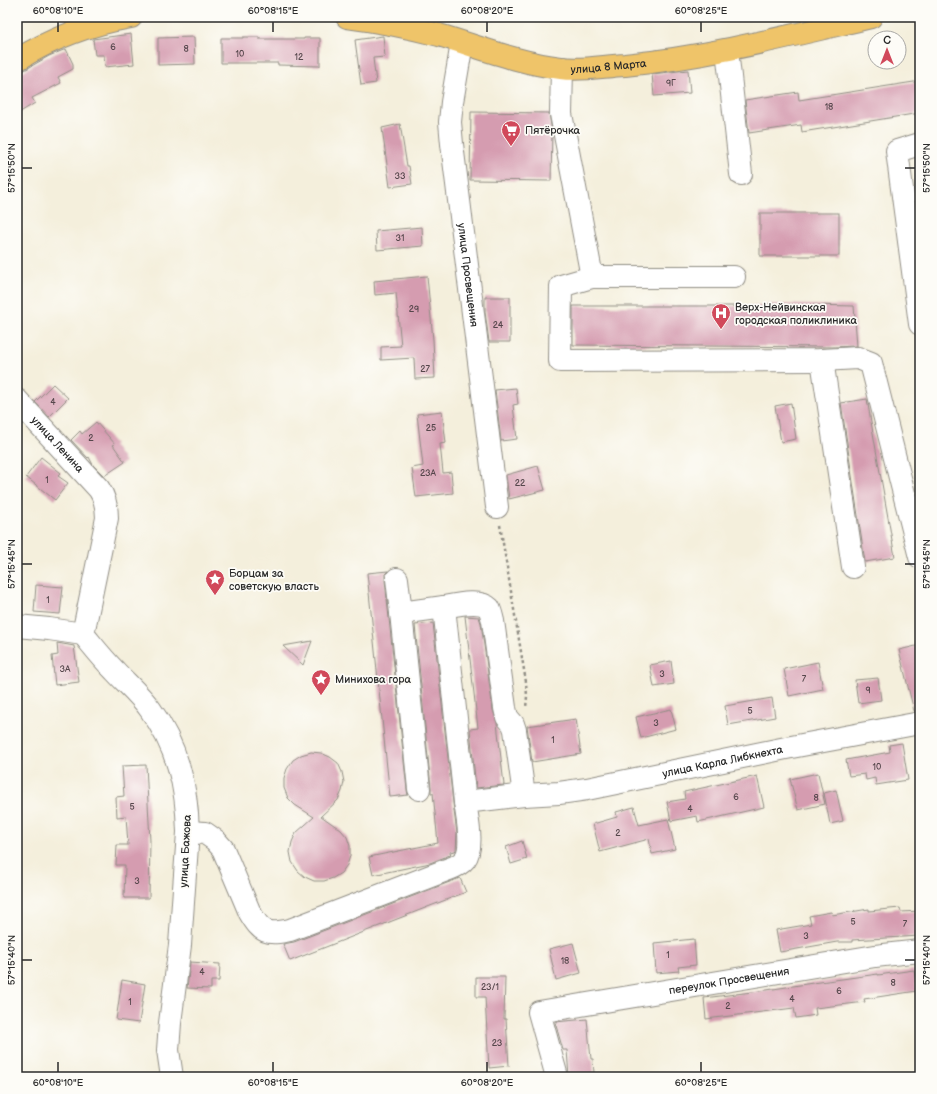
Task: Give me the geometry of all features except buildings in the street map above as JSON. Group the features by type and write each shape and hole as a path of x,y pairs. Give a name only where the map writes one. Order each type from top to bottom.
{"main road":[{"path":"17,60 34,49 83,28 131,17"},
{"name":"улица 8 Марта","path":"347,17 399,26 438,35 523,61 562,68 581,68 647,62 727,50 871,17"}],"street":[{"name":"улица Просвещения","path":"462,43 454,84 450,122 497,507"},
{"path":"727,50 741,174"},
{"path":"562,68 561,114 592,277"},
{"path":"920,144 897,151 920,324"},
{"path":"734,277 592,277 561,286 560,361 822,360 858,358 871,363 920,557"},
{"path":"822,360 853,567"},
{"name":"улица Ленина","path":"17,400 99,489 104,496 107,505 107,518 83,634"},
{"path":"397,579 419,789"},
{"path":"401,613 478,603 489,608 493,621 505,708 507,717 513,724 515,730 524,795"},
{"path":"188,832 205,834 215,840 223,849 250,913 256,923 260,928 274,933 290,930 442,872 457,865 464,859 468,853 469,836 444,607"},
{"path":"17,626 83,634"},
{"name":"улица Бажова","path":"83,634 113,669 149,707 160,723 171,743 185,798 188,832 180,945 168,1043 172,1077"},
{"name":"улица Карла Либкнехта","path":"465,802 587,789 786,748 920,723"},
{"name":"переулок Просвещения","path":"557,1077 539,1012 874,956 920,951"}],"place":[{"name":"Пятёрочка","path":"511,147"},
{"name":"Верх-Нейвинская городская поликлиника","path":"721,330"},
{"name":"Борцам за советскую власть","path":"215,596"},
{"name":"Минихова гора","path":"321,696"}]}
